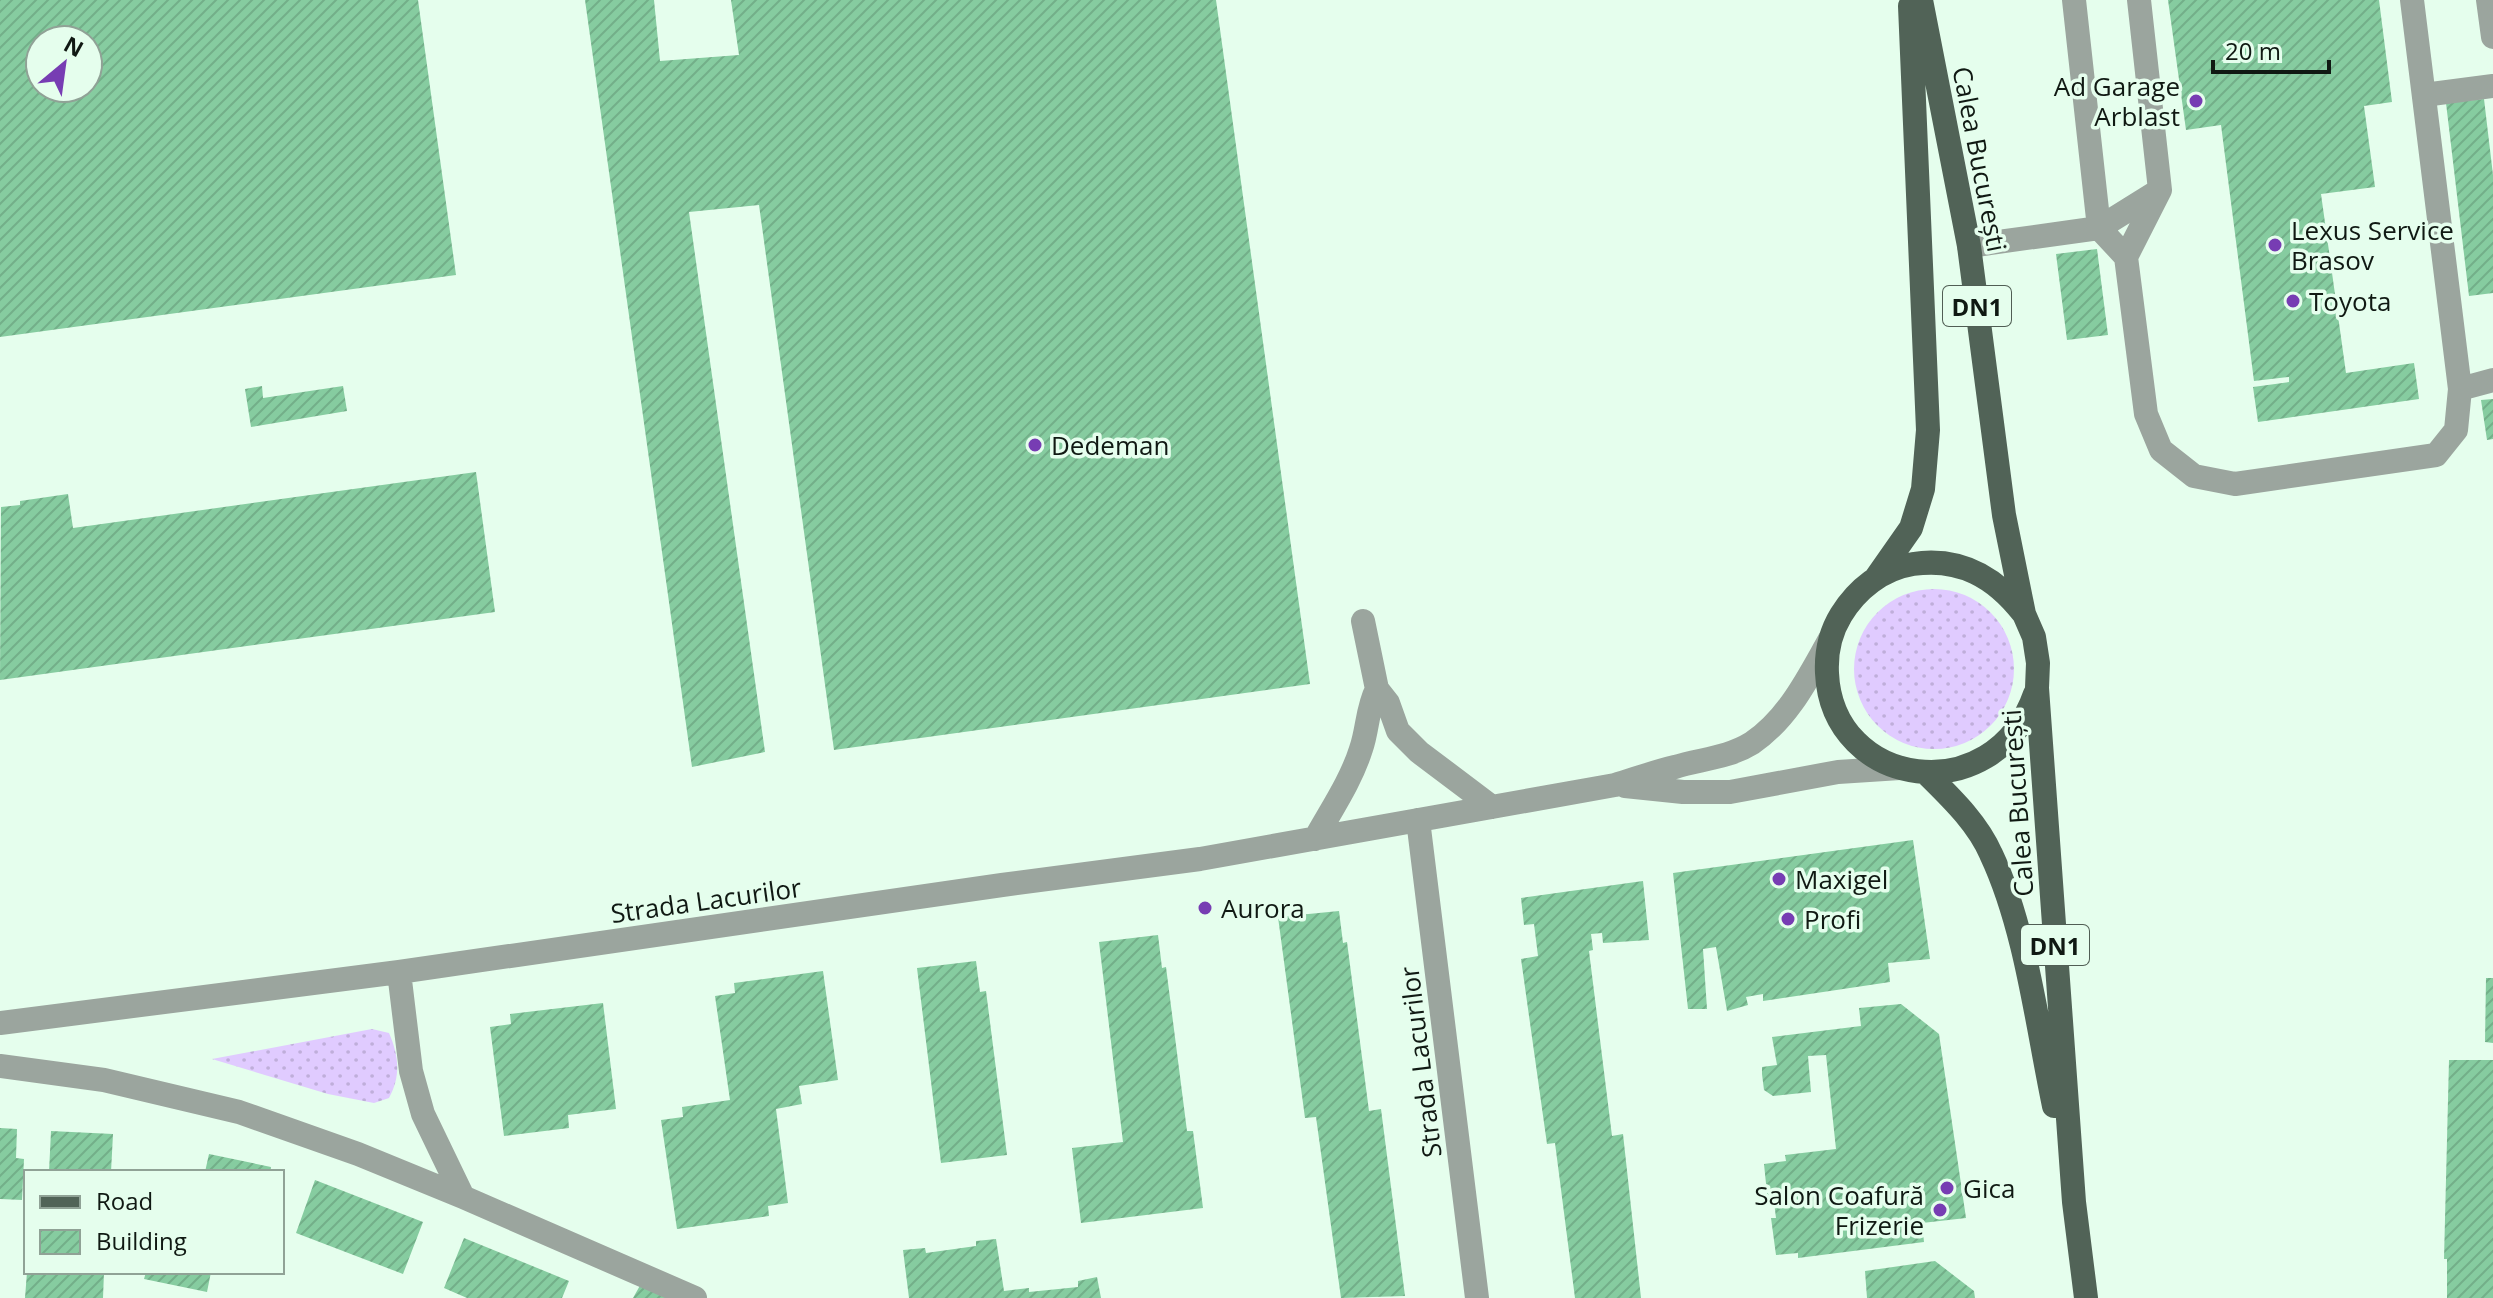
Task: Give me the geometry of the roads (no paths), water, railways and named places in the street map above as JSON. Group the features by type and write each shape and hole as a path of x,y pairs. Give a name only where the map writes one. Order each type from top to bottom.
{"main road":[{"name":"Calea București","path":"1910,0 1928,430 1923,489 1911,528 1876,578 1848,603 1831,637 1827,660 1828,683 1839,716 1860,744 1900,768 1926,773 1951,772 1975,764 1997,751 2015,734 2037,688"},
{"name":"Calea București","path":"1921,0 1969,246 2004,515 2024,614 2038,663 2037,688 2074,1202 2086,1298"},
{"name":"Calea București","path":"1876,578 1902,566 1929,562 1958,565 1984,575 2006,592 2024,614"},
{"name":"Calea București","path":"1926,773 1964,812 1991,852 2012,908 2074,1202"}],"street":[{"path":"2074,0 2099,228 2126,257"},
{"path":"2139,0 2160,190 2126,257 2146,414 2161,450 2194,476 2235,484 2436,455 2456,430 2460,389 2412,0"},
{"path":"2488,0 2493,37"},
{"path":"2424,95 2493,86"},
{"path":"1969,246 2099,228 2160,190"},
{"path":"2460,389 2493,380"},
{"path":"1363,621 1377,689 1388,703 1398,731 1408,743 1492,807"},
{"name":"Strada Lacurilor","path":"0,1023 399,972 1200,859 1615,785 1726,755 1752,742 1771,726 1806,684 1831,637"},
{"path":"1315,839 1355,767 1367,732 1370,703 1377,689"},
{"name":"Strada Lacurilor","path":"1615,785 1683,792 1730,792 1838,772 1900,768"},
{"name":"Strada Lacurilor","path":"1418,820 1477,1298"},
{"path":"399,972 411,1071 423,1114 463,1197"},
{"path":"0,1066 104,1080 239,1112 358,1154 695,1298"}],"place":[{"name":"Ad Garage Arblast","path":"2196,101"},
{"name":"Lexus Service Brasov","path":"2275,245"},
{"name":"Toyota","path":"2293,301"},
{"name":"Dedeman","path":"1035,445"},
{"name":"Maxigel","path":"1779,879"},
{"name":"Aurora","path":"1205,908"},
{"name":"Profi","path":"1788,919"},
{"name":"Gica","path":"1947,1188"},
{"name":"Salon Coafură Frizerie","path":"1940,1210"}]}
